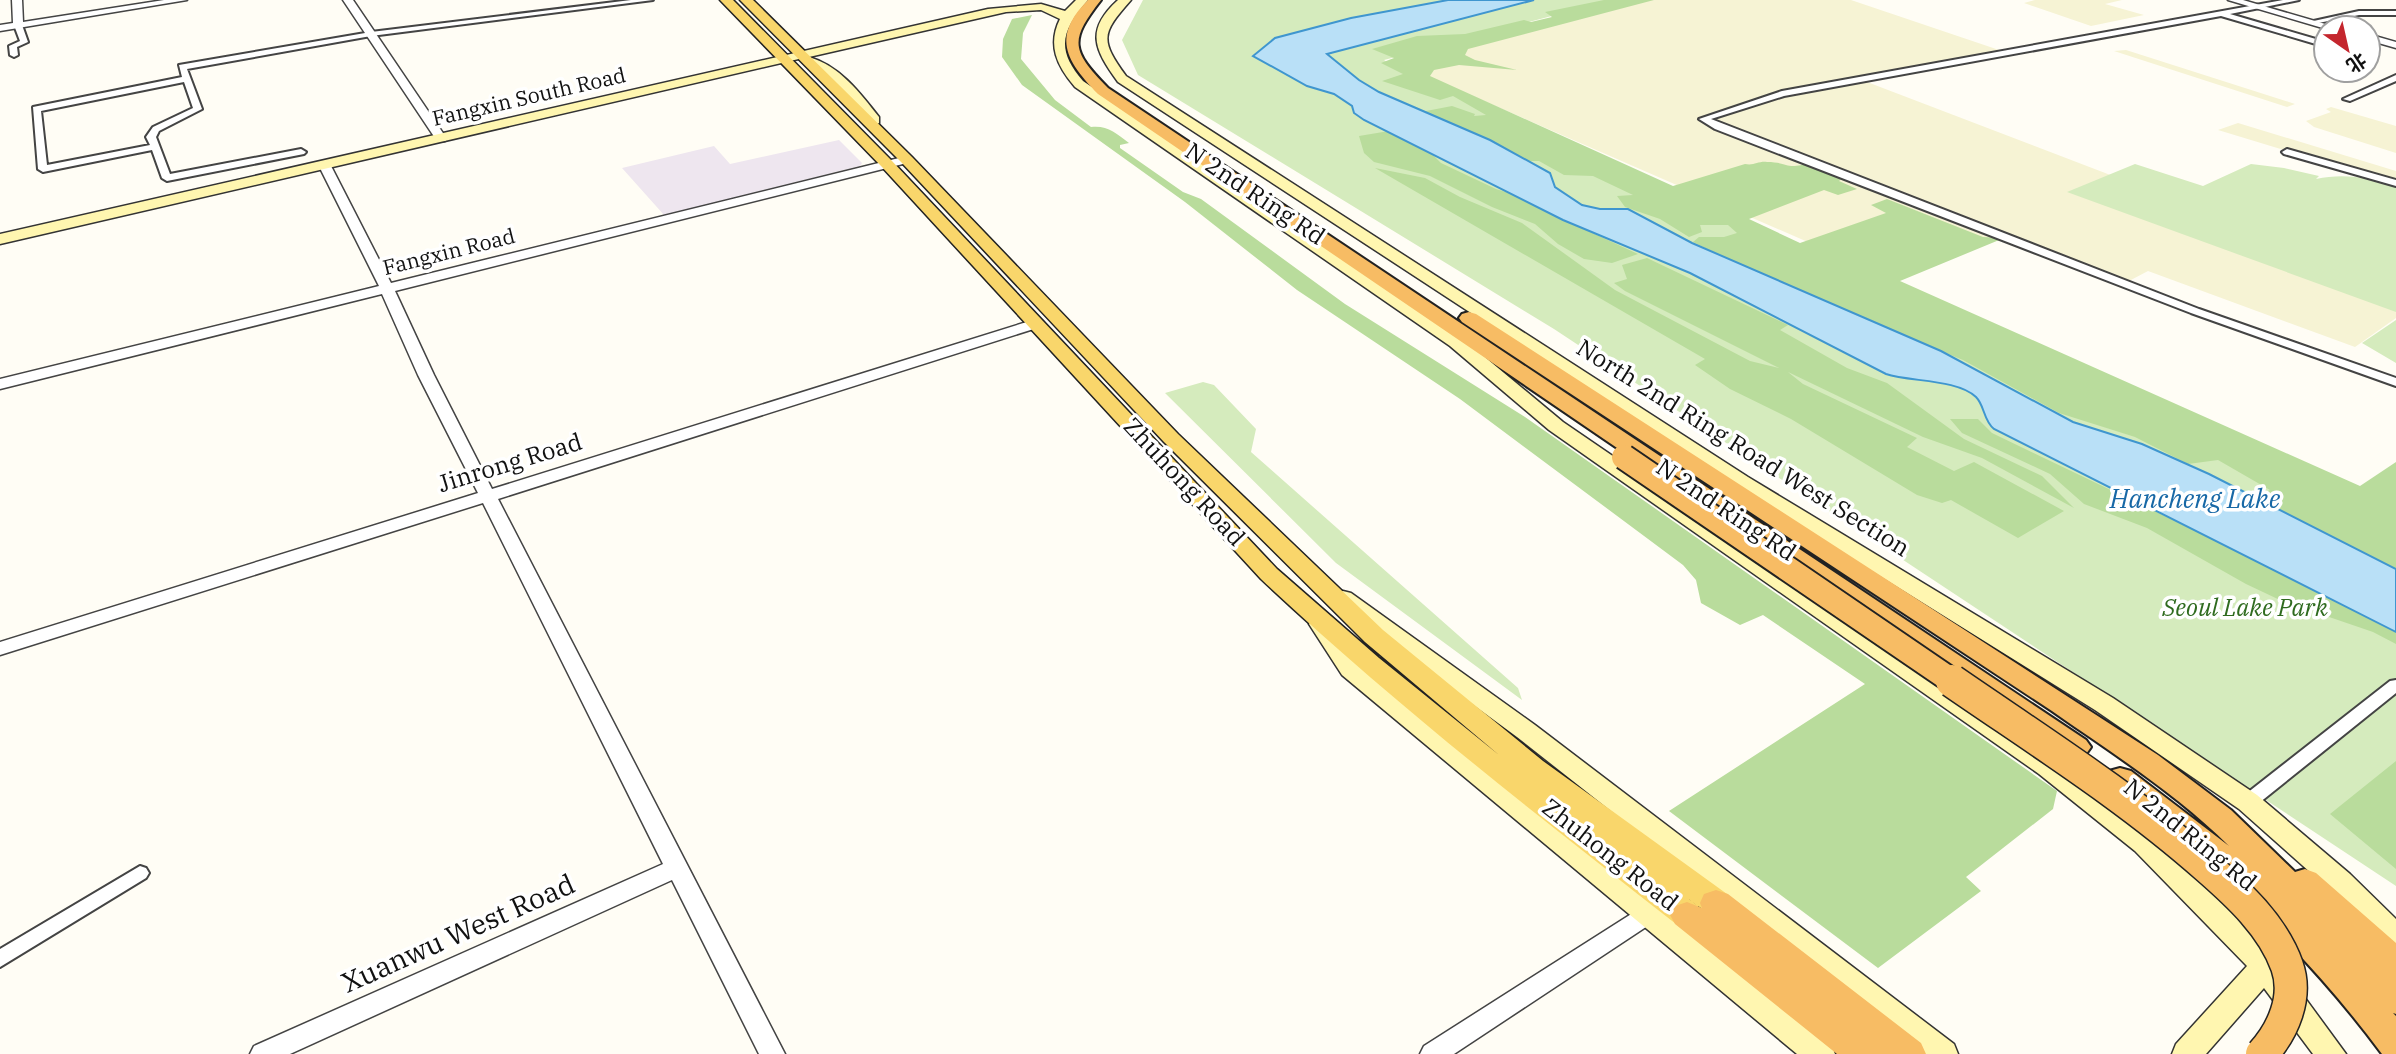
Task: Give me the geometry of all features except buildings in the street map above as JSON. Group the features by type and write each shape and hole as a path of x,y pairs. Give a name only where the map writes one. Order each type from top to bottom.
{"highway":[{"name":"N 2nd Ring Rd","path":"1095,0 1078,18 1071,49 1081,69 1103,91 1484,356 1983,682 2172,816 2257,888 2324,957 2394,1041"},
{"name":"N 2nd Ring Rd","path":"1111,0 1094,15 1088,37 1095,64 1110,80 1892,596 2234,810 2340,937 2396,999"},
{"path":"1484,356 1517,386 2133,805 2241,899 2260,922 2287,965 2291,990 2286,1018 2270,1046 2262,1054"},
{"path":"2234,810 2396,964"},
{"path":"1702,909 1864,1054"},
{"path":"1702,909 1908,1054"}],"main road":[{"path":"714,0 754,46 791,53 991,0"},
{"name":"Zhuhong Road","path":"726,0 872,123 897,162 1032,321 1269,574 1317,619 1446,729 1702,909"},
{"name":"Zhuhong Road","path":"746,0 791,53 897,162 1171,438 1374,636 1702,909"},
{"path":"753,0 797,38 791,53"},
{"name":"Fangxin South Road","path":"0,231 439,136 1014,0"},
{"path":"1082,0 1066,18 1058,38 1065,67 1079,84 1484,356 1543,414 1640,485 2048,767 2146,844 2265,966 2312,1025 2331,1054"},
{"name":"North 2nd Ring Road West Section","path":"1125,0 1109,16 1101,36 1102,52 1122,79 1741,481 2104,704 2234,810 2340,882 2396,937"},
{"name":"Fangxin South Road","path":"791,53 1019,7 1042,8 1062,13 1066,18"},
{"name":"Fangxin South Road","path":"0,239 325,166 439,136"},
{"path":"1517,386 1543,414"},
{"name":"Zhuhong Road","path":"1325,586 1387,628 1526,731 1943,1054"},
{"path":"1317,619 1350,668 1820,1054"},
{"path":"2187,1054 2265,966"}],"street":[{"path":"14,55 13,46 24,42 17,0"},
{"path":"0,27 166,0"},
{"path":"19,24 182,0"},
{"path":"348,0 439,136"},
{"path":"301,152 167,178 151,136 156,130 198,109 182,67 372,34 649,0"},
{"path":"2233,0 2312,22"},
{"path":"2295,0 1782,94 1703,118 1731,132 2182,306 2396,382"},
{"path":"2354,14 2396,13"},
{"path":"2219,14 2312,40"},
{"path":"2347,99 2396,78"},
{"path":"154,147 44,169 36,109 186,79"},
{"path":"2287,152 2396,183"},
{"name":"Fangxin Road","path":"0,384 897,162"},
{"path":"325,166 387,289 426,375 772,1054"},
{"name":"Jinrong Road","path":"0,649 486,492 1032,321"},
{"name":"Jinrong Road","path":"0,639 486,492"},
{"path":"2234,810 2396,685"},
{"name":"Xuanwu West Road","path":"263,1054 678,867"},
{"path":"0,959 140,873"},
{"path":"1433,1054 1647,914"}],"shaded area":[{"path":"1633,0 1851,0 2002,51 1854,77 2113,176 2396,308 2396,318 2355,347 2148,271 2129,281 2006,233 1879,273 1392,61"},
{"path":"2035,0 2122,0 2105,4 2144,15 2091,26 2024,3"},
{"path":"2126,50 2295,104 2287,107 2114,51"},
{"path":"2331,107 2396,126 2396,153 2314,127 2306,121 2331,112 2326,109"},
{"path":"2238,123 2396,171 2396,184 2218,130"},
{"path":"839,140 862,163 860,166 664,215 622,168 714,146 730,164"}],"green space":[{"name":"Seoul Lake Park","path":"1143,0 1613,0 1384,60 1398,70 2396,514 2396,886 1554,329 1138,75 1122,40"},
{"path":"1604,0 1654,0 1468,49 1465,55 1517,70 1459,65 1434,70 1430,76 1673,186 1745,164 1764,162 1792,166 1811,162 1846,175 1839,181 1857,189 1838,195 1824,190 1749,219 1800,243 1886,213 1871,205 1887,199 1983,237 2004,238 1900,281 2360,486 2396,462 2396,569 2249,499 2270,490 2218,460 2188,464 2135,437 2059,413 1963,360 1810,298 1693,242 1699,237 1724,237 1737,233 1728,225 1700,225 1702,232 1689,237 1660,219 1625,207 1617,196 1633,195 1593,176 1564,175 1539,161 1528,161 1494,142 1421,112 1452,106 1475,114 1474,116 1486,115 1453,96 1440,100 1382,81 1403,74 1381,63 1394,58 1372,49 1417,36 1465,34 1524,20 1531,22 1552,17 1545,12"},
{"path":"1032,15 1023,33 1021,59 1055,100 1091,127 1107,129 1120,136 1129,143 1120,145 1120,148 1183,192 1201,199 1345,304 1525,417 2057,791 2053,809 1966,877 1981,891 1878,968 1669,811 1865,684 1763,615 1740,625 1701,603 1696,580 1683,565 1460,399 1297,290 1185,202 1022,85 1002,57 1003,39 1012,19"},
{"path":"1389,131 1432,154 1441,163 1496,189 1532,200 1545,211 1638,254 1612,263 1584,259 1558,244 1535,224 1492,207 1430,176 1374,162 1364,153 1359,136"},
{"path":"2135,164 2203,186 2251,164 2319,176 2316,179 2356,177 2396,185 2396,312 2067,192"},
{"path":"1375,168 1425,178 1460,197 1522,223 1615,290 1750,361 1779,368 1625,291 1614,283 1627,279 1622,265 1647,258 1788,325 1780,330 1847,368 1887,383 1964,439 2042,476 2074,508 1982,458 1923,437 1788,372 1803,384 1917,438 1907,447 1954,471 1974,462 2064,511 2018,538 1951,500 1942,503 1917,495 1791,419 1730,389 1695,365 1705,359"},
{"path":"2396,320 2396,363 2362,343"},
{"path":"1203,382 1214,385 1256,429 1251,452 1518,688 1522,700 1336,563 1165,393"},
{"path":"1950,419 1978,419 1992,433 2392,625 2396,628 2396,644 2373,632 2282,601 2246,584 2147,528 2084,504 2050,474 1962,433"},
{"path":"2396,761 2396,869 2330,814"}],"water":[{"name":"Hancheng Lake","path":"1448,0 1534,0 1327,54 1359,80 1379,92 1490,140 1550,173 1555,187 1582,205 1600,209 1628,209 1692,243 1941,351 2073,422 2142,444 2209,474 2396,569 2396,632 1994,429 1979,401 1968,391 1946,384 1886,374 1690,273 1563,220 1364,120 1354,113 1352,106 1334,94 1307,86 1253,56 1275,38 1351,18"}]}
